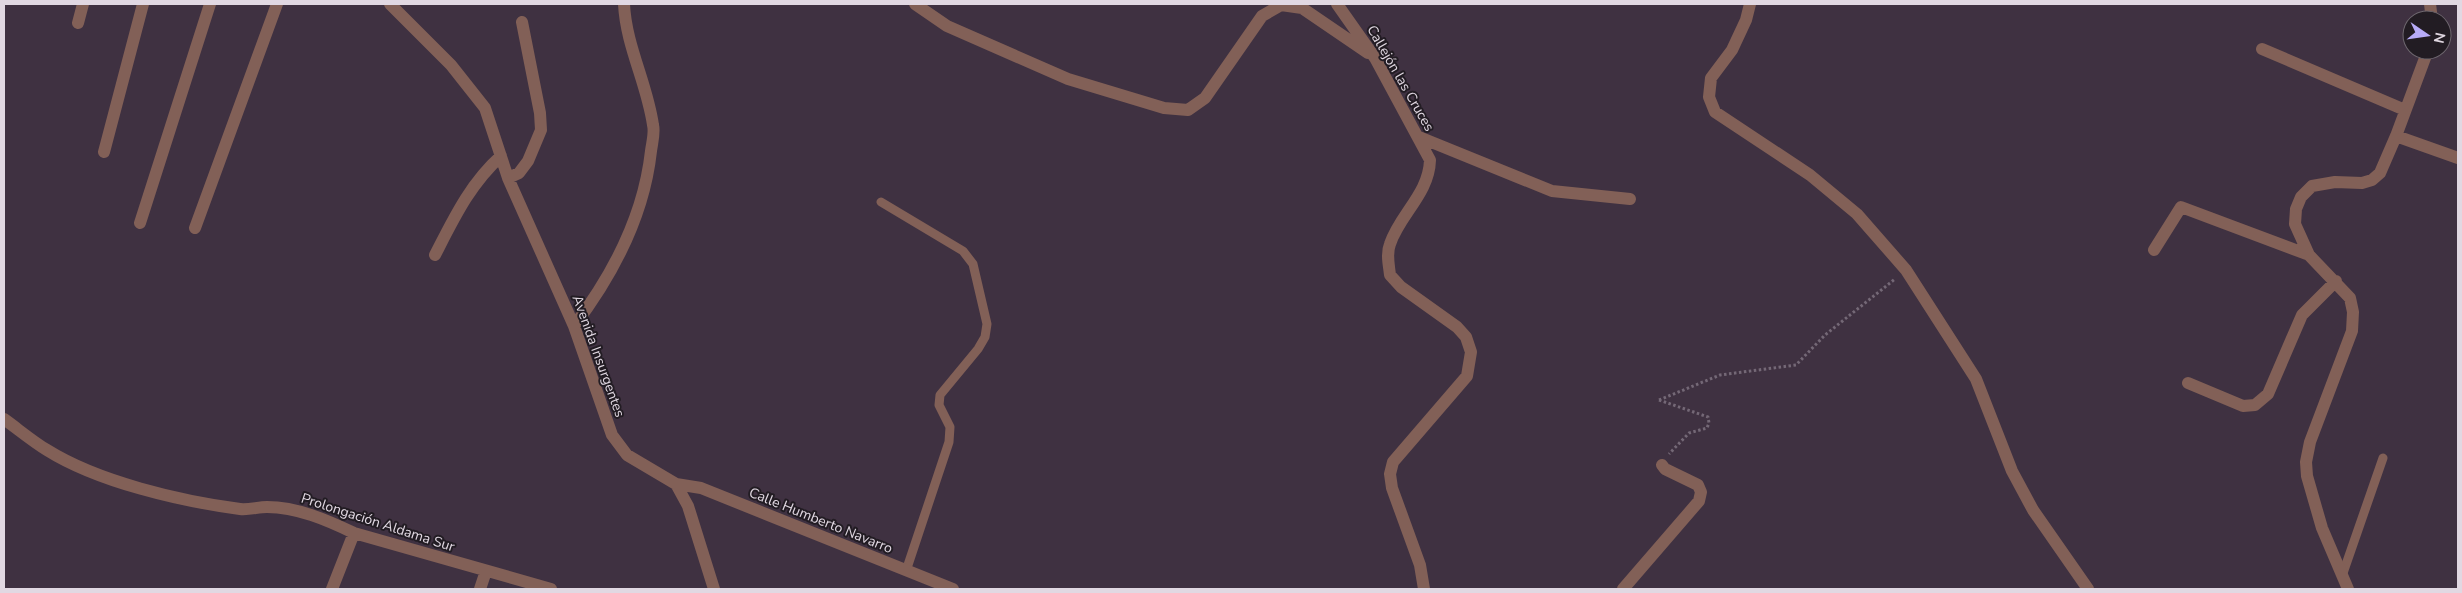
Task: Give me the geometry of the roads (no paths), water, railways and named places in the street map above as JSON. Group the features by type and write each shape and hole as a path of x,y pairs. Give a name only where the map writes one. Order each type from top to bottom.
{"street":[{"path":"78,23 83,4"},
{"path":"104,152 143,4"},
{"path":"140,223 210,4"},
{"path":"196,228 277,4"},
{"name":"Avenida Insurgentes","path":"390,4 451,65 486,108 508,178 574,326 612,434 627,455 676,484"},
{"path":"574,326 602,288 616,258 645,188 650,158 654,126 625,27 624,4"},
{"path":"915,4 947,26 1068,79 1164,108 1188,110 1205,98 1262,16 1281,5 1302,8 1375,58"},
{"name":"Callejón las Cruces","path":"1337,4 1375,58 1430,160 1430,172 1425,186 1389,245 1390,275 1401,287 1457,327 1466,337 1471,352 1467,376 1393,462 1390,474 1392,488 1420,565 1424,589"},
{"path":"1750,4 1746,20 1732,50 1711,78 1709,97 1715,112 1810,175 1857,214 1906,270 1976,379 2012,471 2033,510 2088,589"},
{"path":"508,178 518,173 528,161 541,130 540,113 522,22"},
{"path":"2262,49 2405,110"},
{"path":"2348,589 2322,528 2307,476 2306,462 2310,442 2352,331 2353,312 2350,298 2336,281 2309,255 2295,224 2296,209 2301,197 2312,186 2335,182 2362,183 2372,180 2380,174 2424,60"},
{"path":"2396,136 2458,158"},
{"path":"1419,137 1552,191 1630,199"},
{"path":"435,255 460,206 483,172 501,156"},
{"path":"2154,250 2182,207 2309,255"},
{"path":"2188,383 2243,406 2255,405 2268,394 2302,315 2336,281"},
{"name":"Prolongación Aldama Sur","path":"4,419 48,451 96,473 152,492 242,510 267,507 298,511 332,522 354,533 551,589"},
{"path":"1623,589 1692,512 1699,501 1701,492 1698,485 1665,469 1662,465"},
{"path":"676,484 688,506 714,589"},
{"name":"Calle Humberto Navarro","path":"676,484 702,488 953,589"},
{"path":"332,589 354,533"},
{"path":"480,589 486,571"}],"lane":[{"path":"880,202 963,251 973,264 987,324 985,337 978,349 940,395 939,405 950,427 949,442 906,571"},
{"path":"2342,576 2383,458"}]}
